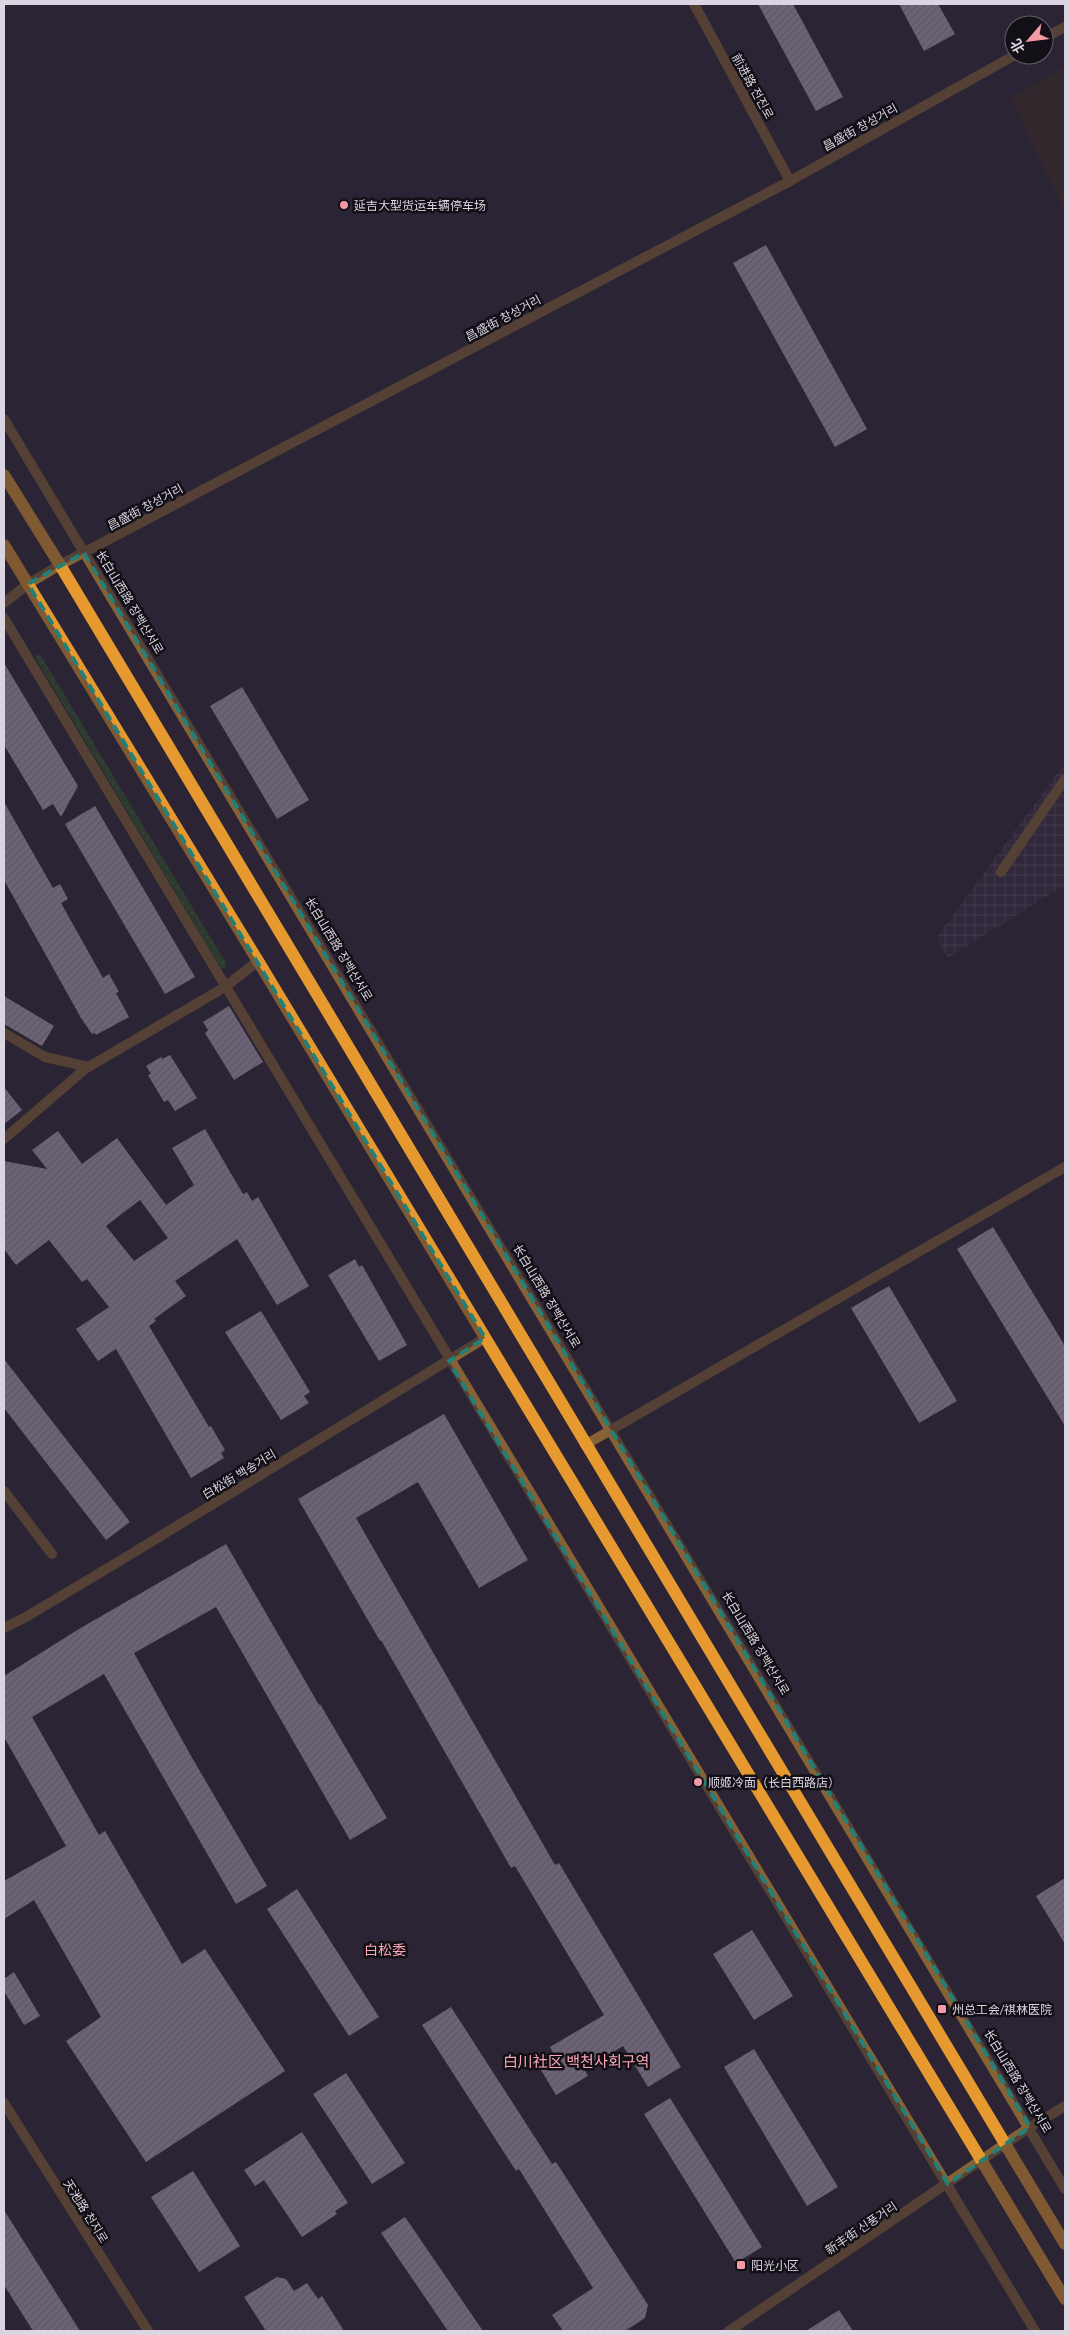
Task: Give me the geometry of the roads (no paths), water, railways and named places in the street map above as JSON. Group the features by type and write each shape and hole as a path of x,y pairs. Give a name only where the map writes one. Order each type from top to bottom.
{"main road":[{"path":"4,475 60,565 1065,2244"},
{"path":"4,545 258,961 1065,2299"}],"street":[{"name":"前进路 전진로","path":"694,4 790,181"},
{"name":"昌盛街 창성거리","path":"4,603 28,584 60,565 790,181 1004,61"},
{"name":"长白山西路 장백산서로","path":"4,419 1030,2127 1065,2189"},
{"path":"4,618 449,1360 1036,2331"},
{"path":"1001,872 1065,779"},
{"path":"4,1139 89,1067 225,987 258,961"},
{"path":"4,1033 45,1057 89,1067"},
{"path":"585,1445 1065,1167"},
{"name":"白松街 백송거리","path":"4,1628 26,1617 118,1562 485,1338"},
{"path":"4,1491 52,1554"},
{"name":"天池路 천지로","path":"4,2104 148,2331"},
{"name":"新丰街 신풍거리","path":"729,2331 982,2161 1005,2143 1065,2106"}],"place":[{"name":"延吉大型货运车辆停车场","path":"344,205"},
{"name":"顺姬冷面（长白西路店）","path":"698,1782"},
{"name":"州总工会/祺林医院","path":"942,2009"},
{"name":"阳光小区","path":"741,2265"}],"district":[{"name":"白松委","path":"385,1950"},
{"name":"白川社区 백천사회구역","path":"576,2061"}]}
